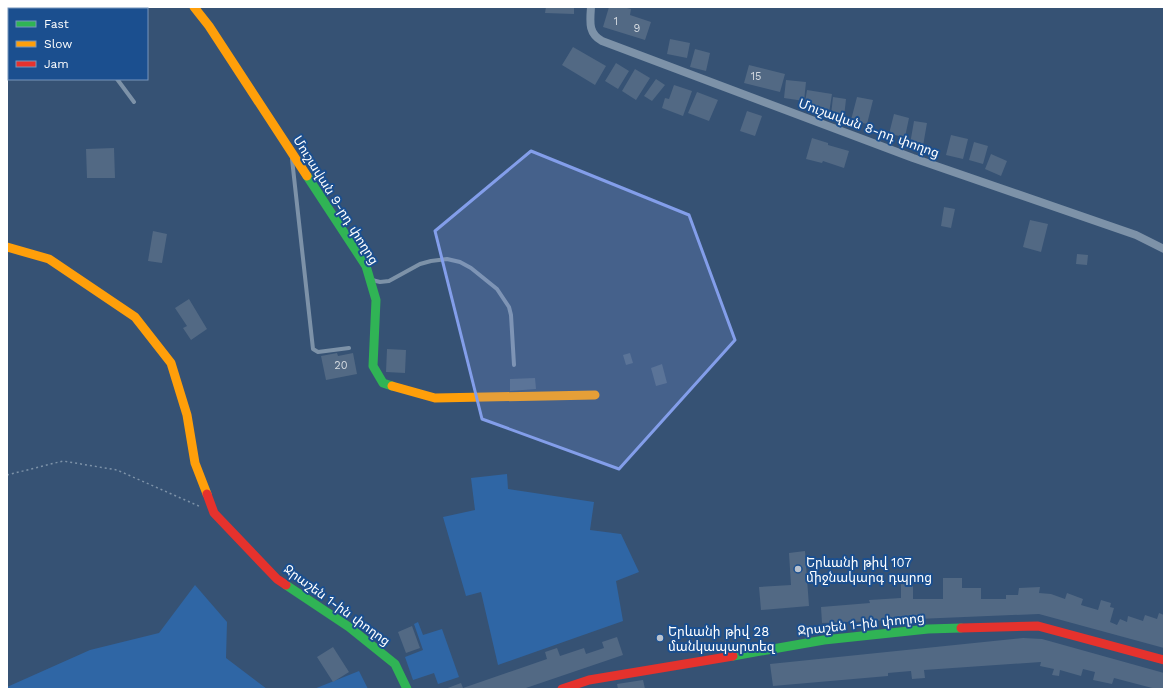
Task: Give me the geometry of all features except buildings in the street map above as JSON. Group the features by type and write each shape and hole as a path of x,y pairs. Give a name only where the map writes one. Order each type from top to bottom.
{"street":[{"name":"Մուշավան 9-րդ փողոց","path":"194,7 209,26 366,266 376,300 373,366 383,383 435,398 595,395"},
{"name":"Մուշավան 8-րդ փողոց","path":"591,7 590,24 592,32 602,41 913,158 1136,235 1164,249"},
{"name":"Ջրաշեն 1-ին փողոց","path":"7,247 49,259 135,317 171,363 188,415 195,463 214,513 277,579 349,628 395,664 407,689"},
{"name":"Ջրաշեն 1-ին փողոց","path":"562,689 589,680 824,640 928,629 1038,626 1164,660"}],"lane":[{"path":"118,80 134,102"},
{"path":"292,152 313,349 318,352 349,348"},
{"path":"370,280 380,282 389,281 420,264 432,260 447,259 460,262 471,268 497,289 509,307 511,315 514,365"}],"path":[{"path":"7,474 63,461 117,470 214,513"}],"highlighted area":[{"path":"531,151 689,215 735,340 619,469 482,419 435,231"}],"shaded area":[{"path":"507,474 508,489 594,502 590,530 621,534 639,572 616,581 623,621 498,665 481,592 466,596 443,517 475,510 471,478"},
{"path":"195,585 227,622 226,658 267,689 7,689 7,687 90,650 159,633"},
{"path":"418,622 423,635 442,629 459,677 438,684 434,673 413,680 405,657 423,650 414,624"},
{"path":"359,671 368,689 314,689"}],"traffic: fast":[{"path":"307,176 366,266 376,300 373,366 383,383 392,386"},
{"path":"286,585 349,627 395,664 407,689"},
{"path":"733,656 824,640 928,629 961,628"}],"traffic: slow":[{"path":"194,7 209,26 307,176"},
{"path":"7,247 49,259 135,317 171,363 187,415 195,463 207,494"},
{"path":"392,386 435,398 595,395"}],"traffic: jam":[{"path":"207,494 214,513 277,579 286,585"},
{"path":"961,628 1038,626 1164,660"},
{"path":"562,689 589,680 733,656"}],"place":[{"name":"Երևանի թիվ 107 միջնակարգ դպրոց","path":"798,569"},
{"name":"Երևանի թիվ 28 մանկապարտեզ","path":"660,638"}]}
